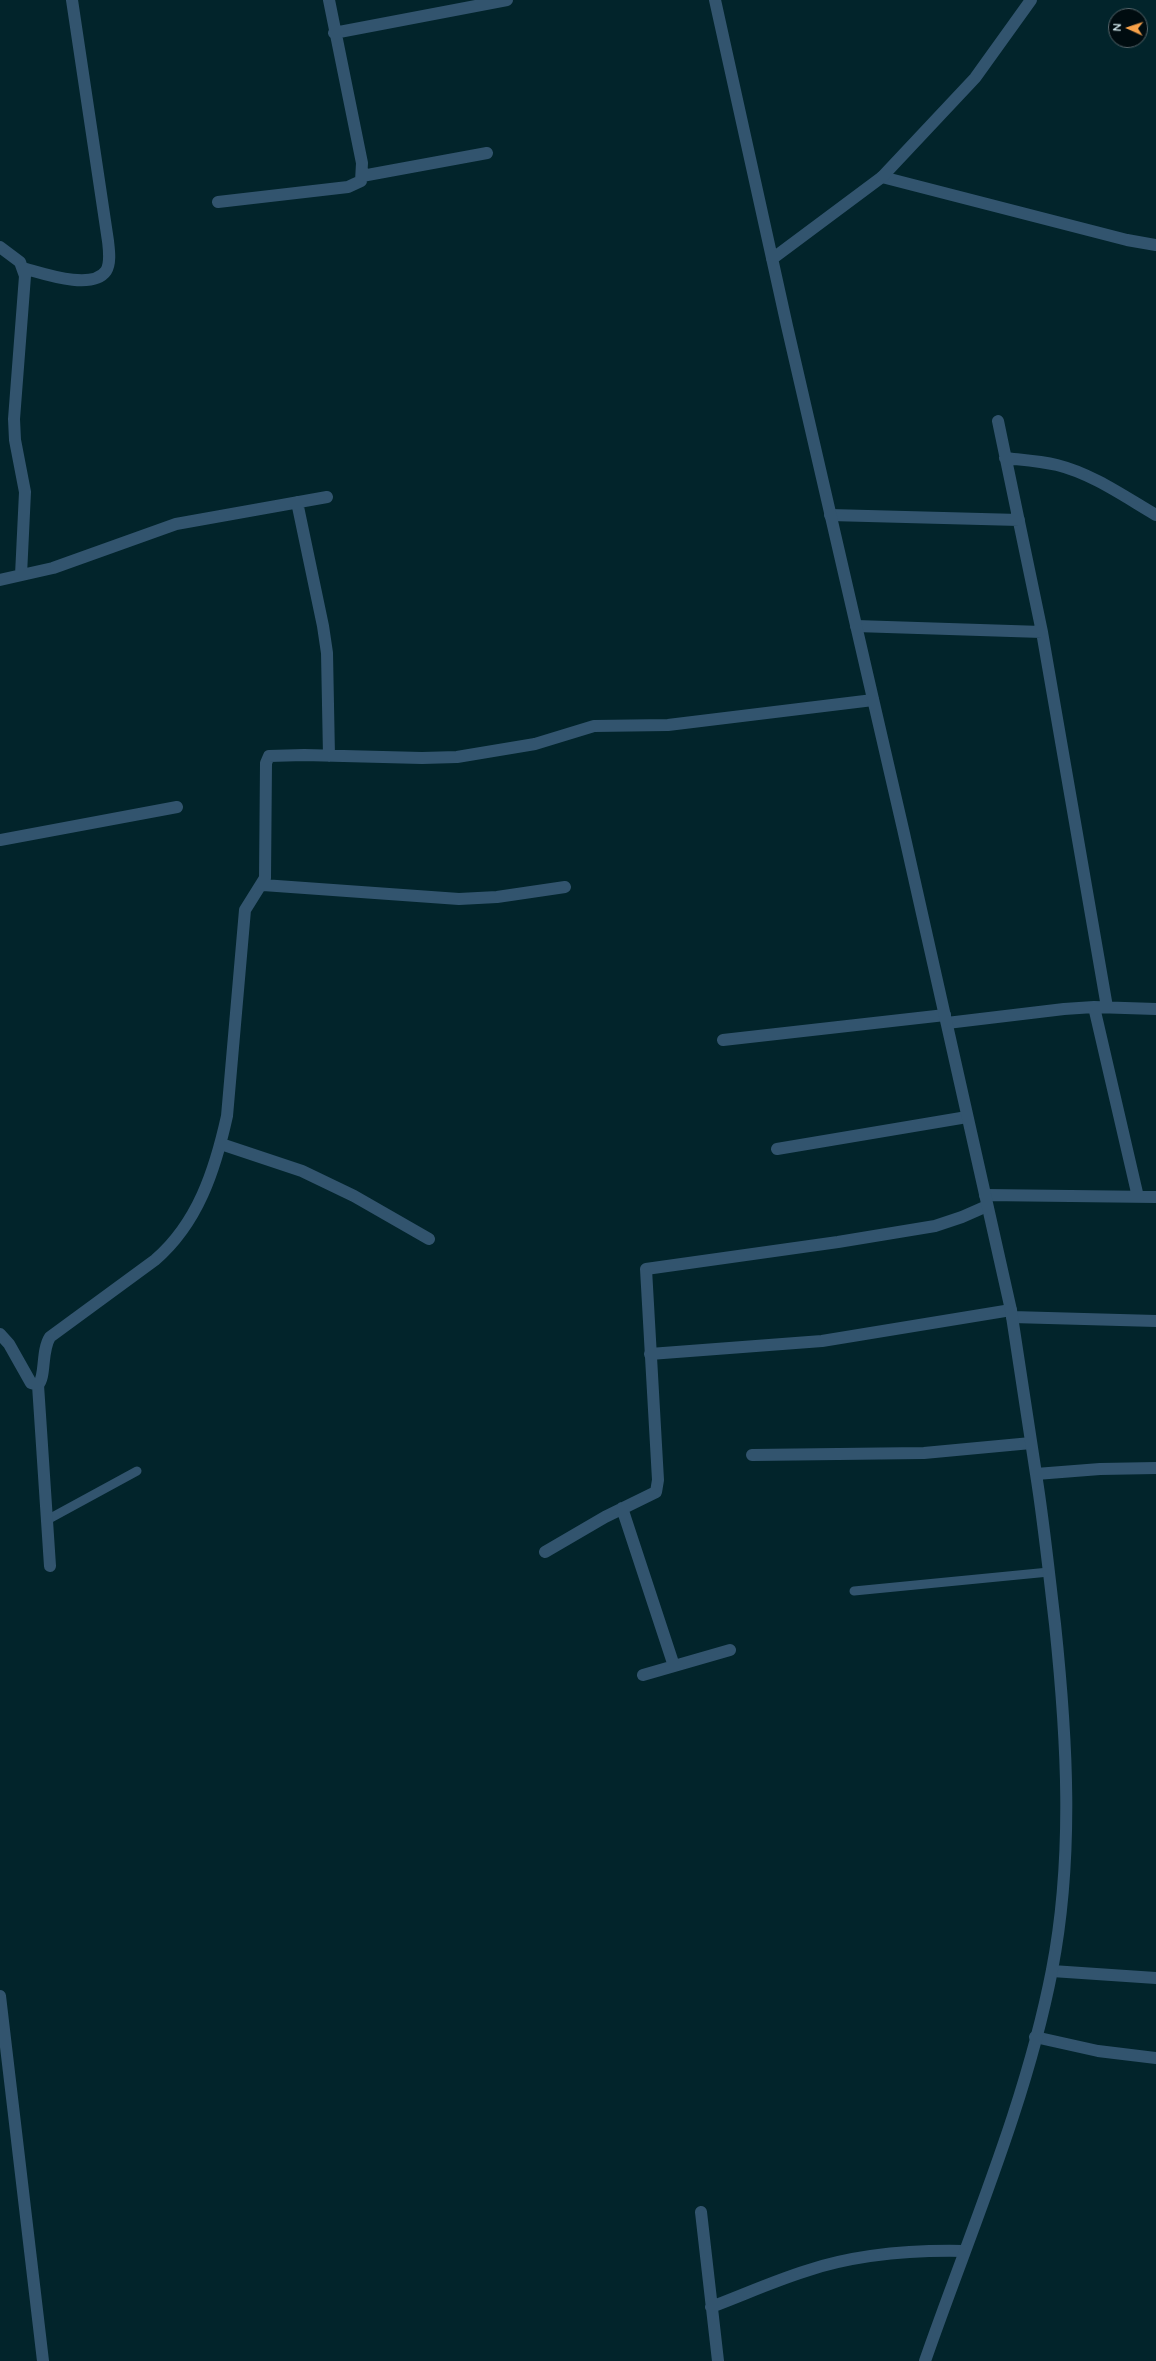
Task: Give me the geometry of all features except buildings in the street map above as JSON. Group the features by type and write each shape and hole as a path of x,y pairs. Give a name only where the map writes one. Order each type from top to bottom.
{"street":[{"path":"23,268 87,280 101,276 106,270 108,263 108,241 72,0"},
{"path":"218,202 348,187 358,184 362,176 362,163 347,84 334,33 328,0"},
{"path":"334,33 507,0"},
{"path":"715,0 830,515 946,1019 1011,1314 1036,1474 1049,1572 1063,1712 1066,1793 1061,1914 1052,1971 1036,2037 1014,2112 925,2361"},
{"path":"772,259 882,178 975,78 1031,0"},
{"path":"362,176 487,153"},
{"path":"882,178 1156,246"},
{"path":"0,247 20,262 23,268 25,286 14,419 15,440 26,492 21,575"},
{"path":"998,420 1042,632 1107,1007"},
{"path":"1005,458 1040,462 1077,472 1097,480 1156,515"},
{"path":"0,580 53,568 176,524 327,497"},
{"path":"297,502 323,626 327,653 329,756"},
{"path":"830,515 1019,520"},
{"path":"856,626 1042,632"},
{"path":"50,1566 38,1384 42,1380 44,1348 50,1337 155,1260 181,1233 196,1211 221,1144 227,1116 245,910 250,900 263,885 265,875 267,759 274,755 422,758 457,757 535,744 594,726 668,726 873,700"},
{"path":"0,840 176,807"},
{"path":"263,885 459,899 496,897 565,887"},
{"path":"1094,1007 1138,1197"},
{"path":"723,1040 1094,1007 1156,1009"},
{"path":"777,1148 967,1117"},
{"path":"221,1144 302,1171 354,1196 428,1239"},
{"path":"545,1552 622,1508 647,1498 656,1492 658,1487 645,1274 647,1268 838,1242 935,1226 962,1217 986,1200 1156,1197"},
{"path":"650,1354 822,1341 1011,1314 1156,1321"},
{"path":"0,1334 9,1344 31,1383 38,1384"},
{"path":"752,1455 924,1453 1031,1443"},
{"path":"1036,1474 1100,1469 1156,1468"},
{"path":"622,1508 674,1666"},
{"path":"643,1675 730,1650"},
{"path":"1052,1971 1156,1978"},
{"path":"0,1996 43,2361"},
{"path":"1036,2037 1098,2051 1156,2058"},
{"path":"701,2212 718,2361"},
{"path":"711,2306 806,2271 850,2260 907,2252 964,2252"}],"lane":[{"path":"47,1520 137,1471"},
{"path":"854,1591 1049,1572"}]}
